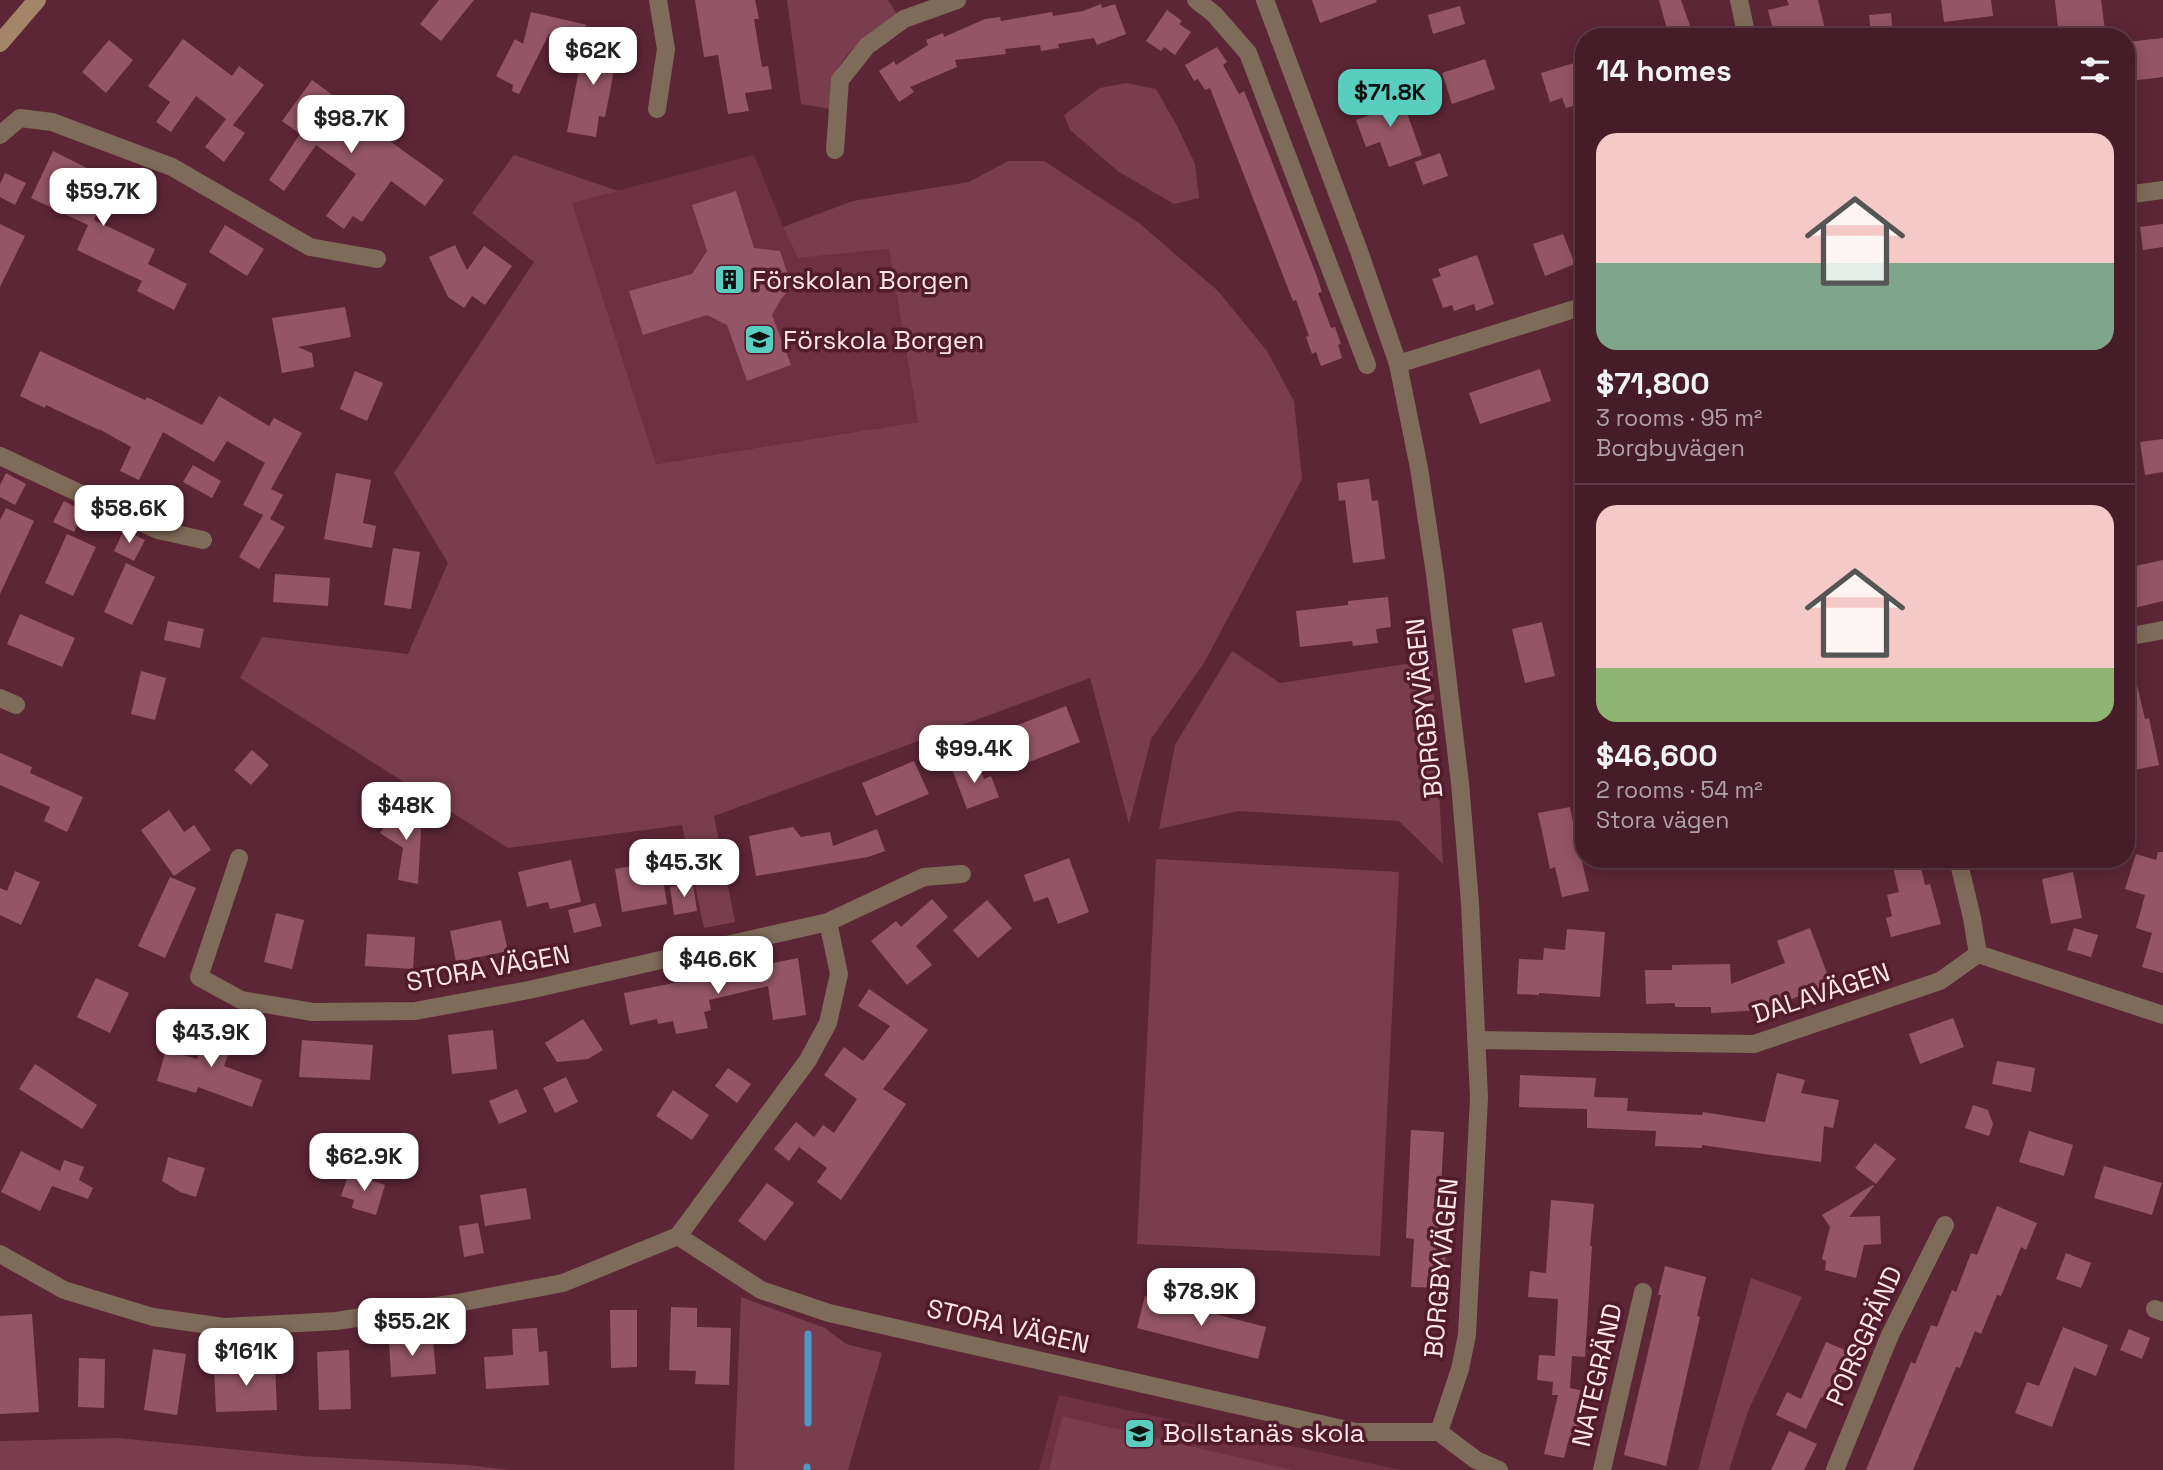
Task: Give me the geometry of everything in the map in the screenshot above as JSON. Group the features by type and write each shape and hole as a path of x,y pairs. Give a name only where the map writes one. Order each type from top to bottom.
{"street":[{"path":"0,43 37,0"},
{"path":"657,109 666,49 659,0"},
{"path":"835,150 841,80 867,46 904,19 957,0"},
{"path":"1196,0 1214,14 1248,53 1367,365"},
{"name":"BORGBYVÄGEN","path":"1265,0 1398,364 1419,468 1431,547 1455,743 1471,902 1479,1098 1467,1335 1460,1369 1439,1432"},
{"path":"1739,0 1746,28"},
{"path":"0,135 20,118 52,121 172,167 310,247 377,259"},
{"path":"2135,194 2163,190"},
{"path":"1398,364 1575,309"},
{"path":"0,456 158,530 203,540"},
{"path":"2135,635 2163,630"},
{"name":"STORA VÄGEN","path":"239,858 199,976 241,1000 313,1012 415,1011 529,990 828,922 924,877 962,874"},
{"path":"1960,868 1978,954 2163,1015"},
{"path":"0,1254 64,1290 153,1317 224,1327 336,1321 457,1303 563,1283 678,1236 808,1060 828,1023 839,974 828,922"},
{"name":"DALAVÄGEN","path":"1476,1040 1754,1044 1940,981 1978,954"},
{"name":"PORSGRÄND","path":"1835,1470 1890,1335 1945,1225"},
{"name":"STORA VÄGEN","path":"678,1236 761,1290 829,1314 1356,1432 1439,1432"},
{"name":"NATEGRÄND","path":"1602,1470 1643,1292"},
{"path":"1439,1432 1476,1460 1499,1470"}],"shaded area":[{"path":"787,0 888,0 897,14 858,44 839,66 833,81 830,109 801,104"},
{"path":"1126,83 1156,89 1195,164 1199,198 1174,204 1119,172 1070,130 1064,115 1100,88"},
{"path":"514,155 618,191 572,203 656,464 918,422 889,249 798,258 783,227 853,201 969,182 1008,161 1044,161 1139,223 1218,291 1267,351 1294,401 1302,479 1204,663 1151,739 1129,824 1090,678 714,816 735,922 704,928 682,825 508,848 240,678 262,637 408,654 448,563 394,473 534,262 472,213"},
{"name":"Förskola Borgen","path":"754,155 798,258 889,249 918,422 655,464 571,203"},
{"path":"1232,651 1280,683 1432,660 1443,864 1399,821 1238,811 1159,829 1175,745"},
{"path":"1156,859 1399,872 1380,1256 1137,1244"},
{"path":"1751,1278 1802,1297 1748,1411 1729,1470 1698,1470"},
{"path":"741,1297 825,1328 846,1344 882,1353 848,1470 734,1470"},
{"name":"Bollstanäs skola","path":"1059,1395 1401,1470 1039,1470"},
{"path":"1062,1416 1292,1470 1049,1470"},
{"path":"117,1438 302,1456 468,1465 511,1470 0,1470 0,1441"}],"building":[{"path":"439,0 474,0 441,41 420,24"},
{"path":"695,0 755,0 759,19 754,19 762,67 768,66 772,89 745,93 749,111 728,114 718,55 704,57"},
{"path":"1312,0 1376,0 1377,2 1320,23"},
{"path":"1659,0 1681,0 1691,28 1667,28"},
{"path":"1787,0 1818,0 1825,28 1773,28 1768,10 1789,5"},
{"path":"1941,0 1991,0 1993,16 1944,22"},
{"path":"2055,0 2101,0 2105,28 2058,28"},
{"path":"1101,4 1102,8 1115,4 1126,34 1097,45 1094,38 1058,44 1059,48 1041,51 1040,45 1005,49 1006,54 955,60 957,67 910,87 914,92 899,102 879,71 894,61 896,65 928,45 926,40 943,33 944,37 985,19 1000,17 1001,21 1052,12 1053,16 1083,11"},
{"path":"1460,6 1465,24 1433,34 1428,15"},
{"path":"1167,10 1182,21 1179,24 1191,32 1175,55 1164,47 1161,51 1146,41"},
{"path":"531,12 587,25 569,39 549,34 519,94 512,91 513,85 496,76 515,39 523,44"},
{"path":"1891,13 1892,28 1870,28 1869,15"},
{"path":"2163,38 2163,77 2135,80 2135,41"},
{"path":"183,39 232,76 239,66 264,85 233,125 245,133 224,162 205,147 226,119 196,96 171,132 156,122 170,102 148,86"},
{"path":"585,39 619,45 605,117 599,116 596,137 567,132"},
{"path":"109,40 133,60 106,93 82,72"},
{"path":"1217,47 1227,62 1223,65 1239,94 1244,91 1316,274 1322,292 1318,293 1331,328 1335,327 1341,344 1338,345 1342,358 1321,366 1316,352 1312,354 1306,337 1309,336 1296,300 1293,301 1210,88 1205,90 1198,79 1194,81 1185,65"},
{"path":"1485,59 1495,89 1452,104 1442,73"},
{"path":"1575,63 1575,106 1566,108 1562,98 1550,102 1541,73"},
{"path":"312,80 444,180 425,206 391,181 362,222 353,216 344,229 326,216 356,174 316,145 284,191 269,180 300,134 282,121"},
{"path":"1399,91 1422,155 1389,167 1380,142 1366,147 1356,120 1370,115 1365,103"},
{"path":"53,151 91,170 88,175 109,185 94,220 155,249 148,264 187,284 174,310 137,291 142,281 77,250 88,225 31,198"},
{"path":"1440,153 1448,176 1423,185 1415,162"},
{"path":"5,173 26,183 15,205 0,197 0,184"},
{"name":"Förskolan Borgen","path":"736,191 754,248 780,251 792,287 772,315 791,365 747,381 727,325 707,315 643,335 629,291 692,274 707,251 692,205"},
{"path":"0,224 25,236 0,287"},
{"path":"2163,224 2163,247 2143,250 2140,227"},
{"path":"225,225 264,249 247,276 209,252"},
{"path":"1563,234 1575,264 1545,276 1533,244"},
{"path":"455,245 467,270 484,246 512,266 485,305 472,296 464,308 448,297 429,257"},
{"path":"1477,255 1494,304 1476,311 1474,304 1454,311 1452,305 1443,308 1432,279 1441,276 1438,269"},
{"path":"345,307 351,337 298,347 312,353 314,367 282,373 272,318"},
{"path":"40,351 145,400 147,397 202,425 219,396 269,426 274,418 302,433 271,489 283,495 270,519 285,527 259,569 239,557 263,515 243,505 265,463 227,441 214,462 163,432 139,480 120,471 131,447 99,429 20,396"},
{"path":"1540,369 1551,401 1480,424 1469,393"},
{"path":"355,371 383,383 367,421 340,409"},
{"path":"2163,439 2163,472 2145,475 2140,442"},
{"path":"193,465 221,481 212,498 183,482"},
{"path":"6,473 26,484 15,505 0,497 0,485"},
{"path":"336,473 371,480 363,523 376,526 372,548 324,539"},
{"path":"1369,479 1372,501 1378,500 1385,559 1353,563 1345,500 1339,501 1337,483"},
{"path":"64,501 84,511 74,532 53,522"},
{"path":"6,508 34,521 0,594 0,520"},
{"path":"124,530 145,540 134,561 114,551"},
{"path":"67,534 96,547 73,596 45,583"},
{"path":"393,548 420,552 411,609 384,605"},
{"path":"2163,560 2163,601 2135,608 2135,566"},
{"path":"126,563 155,577 132,625 104,612"},
{"path":"275,574 330,578 328,606 273,602"},
{"path":"1388,597 1391,627 1376,629 1378,643 1353,646 1352,641 1300,647 1296,611"},
{"path":"20,614 75,638 62,667 7,644"},
{"path":"168,621 204,629 200,648 164,640"},
{"path":"1542,622 1555,676 1525,683 1512,629"},
{"path":"141,671 166,678 155,720 131,714"},
{"path":"2135,676 2145,719 2149,718 2159,765 2135,770"},
{"path":"1066,706 1080,742 1022,765 1008,729"},
{"path":"252,750 269,765 251,785 234,770"},
{"path":"0,753 32,767 30,773 83,797 67,832 44,821 50,807 0,785"},
{"path":"976,759 984,779 991,776 999,797 967,809 952,769"},
{"path":"914,761 929,794 876,816 862,783"},
{"path":"396,807 409,815 410,812 422,813 418,884 398,880 403,848 380,833"},
{"path":"1570,807 1575,832 1575,868 1583,868 1589,891 1562,897 1555,867 1550,869 1538,813"},
{"path":"169,810 184,832 194,825 211,850 174,876 141,830"},
{"path":"793,827 801,837 830,832 833,846 877,829 885,851 868,857 756,876 749,836"},
{"path":"2158,852 2163,852 2163,973 2142,967 2152,933 2136,928 2145,895 2125,889 2132,868 2135,868 2136,854 2156,860"},
{"path":"1069,858 1089,912 1058,924 1048,897 1034,902 1024,875"},
{"path":"571,860 581,902 550,909 548,902 527,907 518,872"},
{"path":"660,861 667,904 622,912 615,869"},
{"path":"1893,868 1921,868 1925,885 1930,884 1941,924 1891,937 1886,918 1892,916 1887,895 1899,892"},
{"path":"15,871 40,882 21,925 0,915 0,888 7,891"},
{"path":"2073,872 2082,918 2051,924 2042,879"},
{"path":"170,877 196,888 165,958 138,946"},
{"path":"693,883 697,911 674,915 670,887"},
{"path":"932,899 948,917 916,946 932,965 907,985 871,941 896,921 901,927"},
{"path":"987,900 1012,928 978,958 953,930"},
{"path":"595,903 602,926 574,933 568,910"},
{"path":"276,913 304,920 292,969 264,962"},
{"path":"501,920 508,951 456,962 450,931"},
{"path":"1810,928 1831,984 1763,1010 1711,1013 1711,1007 1675,1007 1675,1003 1646,1004 1645,970 1672,970 1672,965 1730,964 1731,984 1785,963 1777,941"},
{"path":"2074,928 2098,935 2091,957 2067,950"},
{"path":"1567,929 1605,932 1600,997 1517,994 1519,959 1543,960 1544,948 1565,950"},
{"path":"367,934 415,937 413,969 365,966"},
{"path":"798,958 806,1015 773,1020 768,986 709,1000 711,1010 704,1012 708,1028 676,1034 673,1021 658,1024 657,1019 630,1025 624,993"},
{"path":"96,978 129,993 110,1033 77,1017"},
{"path":"869,989 928,1030 883,1089 906,1104 841,1200 817,1182 827,1168 799,1147 789,1161 774,1149 796,1122 814,1137 823,1125 834,1133 857,1099 824,1075 844,1047 863,1061 890,1026 858,1006"},
{"path":"1953,1018 1964,1047 1920,1064 1909,1034"},
{"path":"583,1019 603,1050 588,1059 557,1062 545,1043"},
{"path":"210,1021 237,1029 224,1066 262,1080 252,1107 198,1087 196,1093 157,1081 166,1050 197,1059"},
{"path":"493,1030 497,1069 452,1074 448,1035"},
{"path":"302,1040 373,1045 370,1080 299,1077"},
{"path":"1997,1061 2035,1068 2031,1092 1992,1084"},
{"path":"35,1064 97,1105 82,1129 19,1089"},
{"path":"728,1068 751,1084 737,1103 715,1086"},
{"path":"1777,1073 1805,1080 1801,1093 1839,1100 1833,1128 1824,1126 1821,1162 1702,1145 1702,1148 1655,1146 1656,1131 1587,1128 1587,1109 1519,1107 1520,1075 1596,1078 1594,1097 1628,1098 1627,1111 1702,1115 1703,1112 1765,1122"},
{"path":"566,1077 578,1102 555,1113 543,1088"},
{"path":"517,1089 527,1112 499,1124 489,1101"},
{"path":"673,1090 709,1115 692,1140 656,1116"},
{"path":"1973,1105 1988,1110 1993,1124 1989,1136 1965,1128"},
{"path":"1411,1130 1444,1132 1439,1224 1447,1225 1444,1288 1411,1287 1414,1239 1406,1238"},
{"path":"2029,1131 2073,1145 2064,1176 2019,1162"},
{"path":"1875,1143 1896,1159 1876,1184 1855,1168"},
{"path":"21,1151 60,1171 64,1160 84,1167 79,1180 93,1188 88,1199 52,1186 40,1211 1,1192"},
{"path":"168,1157 205,1168 196,1197 180,1192 162,1181"},
{"path":"2104,1166 2162,1183 2152,1215 2094,1198"},
{"path":"349,1173 385,1185 376,1215 352,1208 354,1200 341,1196"},
{"path":"767,1183 794,1203 765,1241 738,1221"},
{"path":"1873,1185 1849,1217 1880,1216 1881,1244 1864,1245 1856,1278 1825,1270 1826,1261 1822,1259 1830,1227 1822,1215"},
{"path":"526,1188 531,1219 485,1226 480,1195"},
{"path":"1551,1200 1594,1204 1585,1357 1572,1356 1570,1388 1589,1392 1577,1444 1568,1442 1564,1458 1544,1454 1558,1395 1552,1395 1553,1382 1537,1380 1539,1355 1555,1356 1558,1299 1528,1297 1530,1271 1546,1273"},
{"path":"1997,1206 2037,1223 2026,1250 2021,1247 2001,1296 1997,1295 1981,1334 1975,1331 1960,1368 1956,1367 1913,1470 1866,1470 1911,1362 1915,1364 1931,1325 1937,1327 1952,1290 1956,1292 1971,1253 1977,1255"},
{"path":"478,1223 484,1253 464,1257 459,1226"},
{"path":"2066,1253 2091,1263 2081,1288 2056,1279"},
{"path":"1665,1266 1706,1277 1697,1316 1700,1317 1666,1466 1624,1455 1661,1295 1658,1295"},
{"path":"1145,1296 1266,1327 1258,1359 1137,1328"},
{"path":"671,1307 697,1308 697,1327 731,1328 729,1385 695,1384 696,1371 669,1370"},
{"path":"610,1310 637,1310 637,1367 611,1368"},
{"path":"32,1314 39,1412 0,1414 0,1316"},
{"path":"2063,1327 2108,1345 2096,1376 2074,1367 2052,1427 2015,1413 2027,1382 2039,1386"},
{"path":"537,1328 539,1352 547,1351 549,1385 486,1389 484,1357 513,1355 512,1329"},
{"path":"2129,1329 2150,1338 2142,1359 2120,1350"},
{"path":"433,1339 436,1374 391,1377 389,1341"},
{"path":"1826,1342 1854,1354 1832,1402 1821,1397 1806,1429 1776,1415 1787,1392 1801,1399"},
{"path":"153,1349 186,1354 177,1415 144,1410"},
{"path":"349,1350 351,1409 319,1410 317,1352"},
{"path":"79,1358 105,1359 104,1408 78,1407"},
{"path":"275,1363 277,1410 216,1412 214,1366"},
{"path":"1789,1431 1817,1444 1804,1470 1771,1470"}],"waterway":[{"path":"808,1334 808,1423"}],"place":[{"name":"Förskolan Borgen","path":"729,280"},
{"name":"Förskola Borgen","path":"760,340"},
{"name":"Bollstanäs skola","path":"1140,1433"}]}
